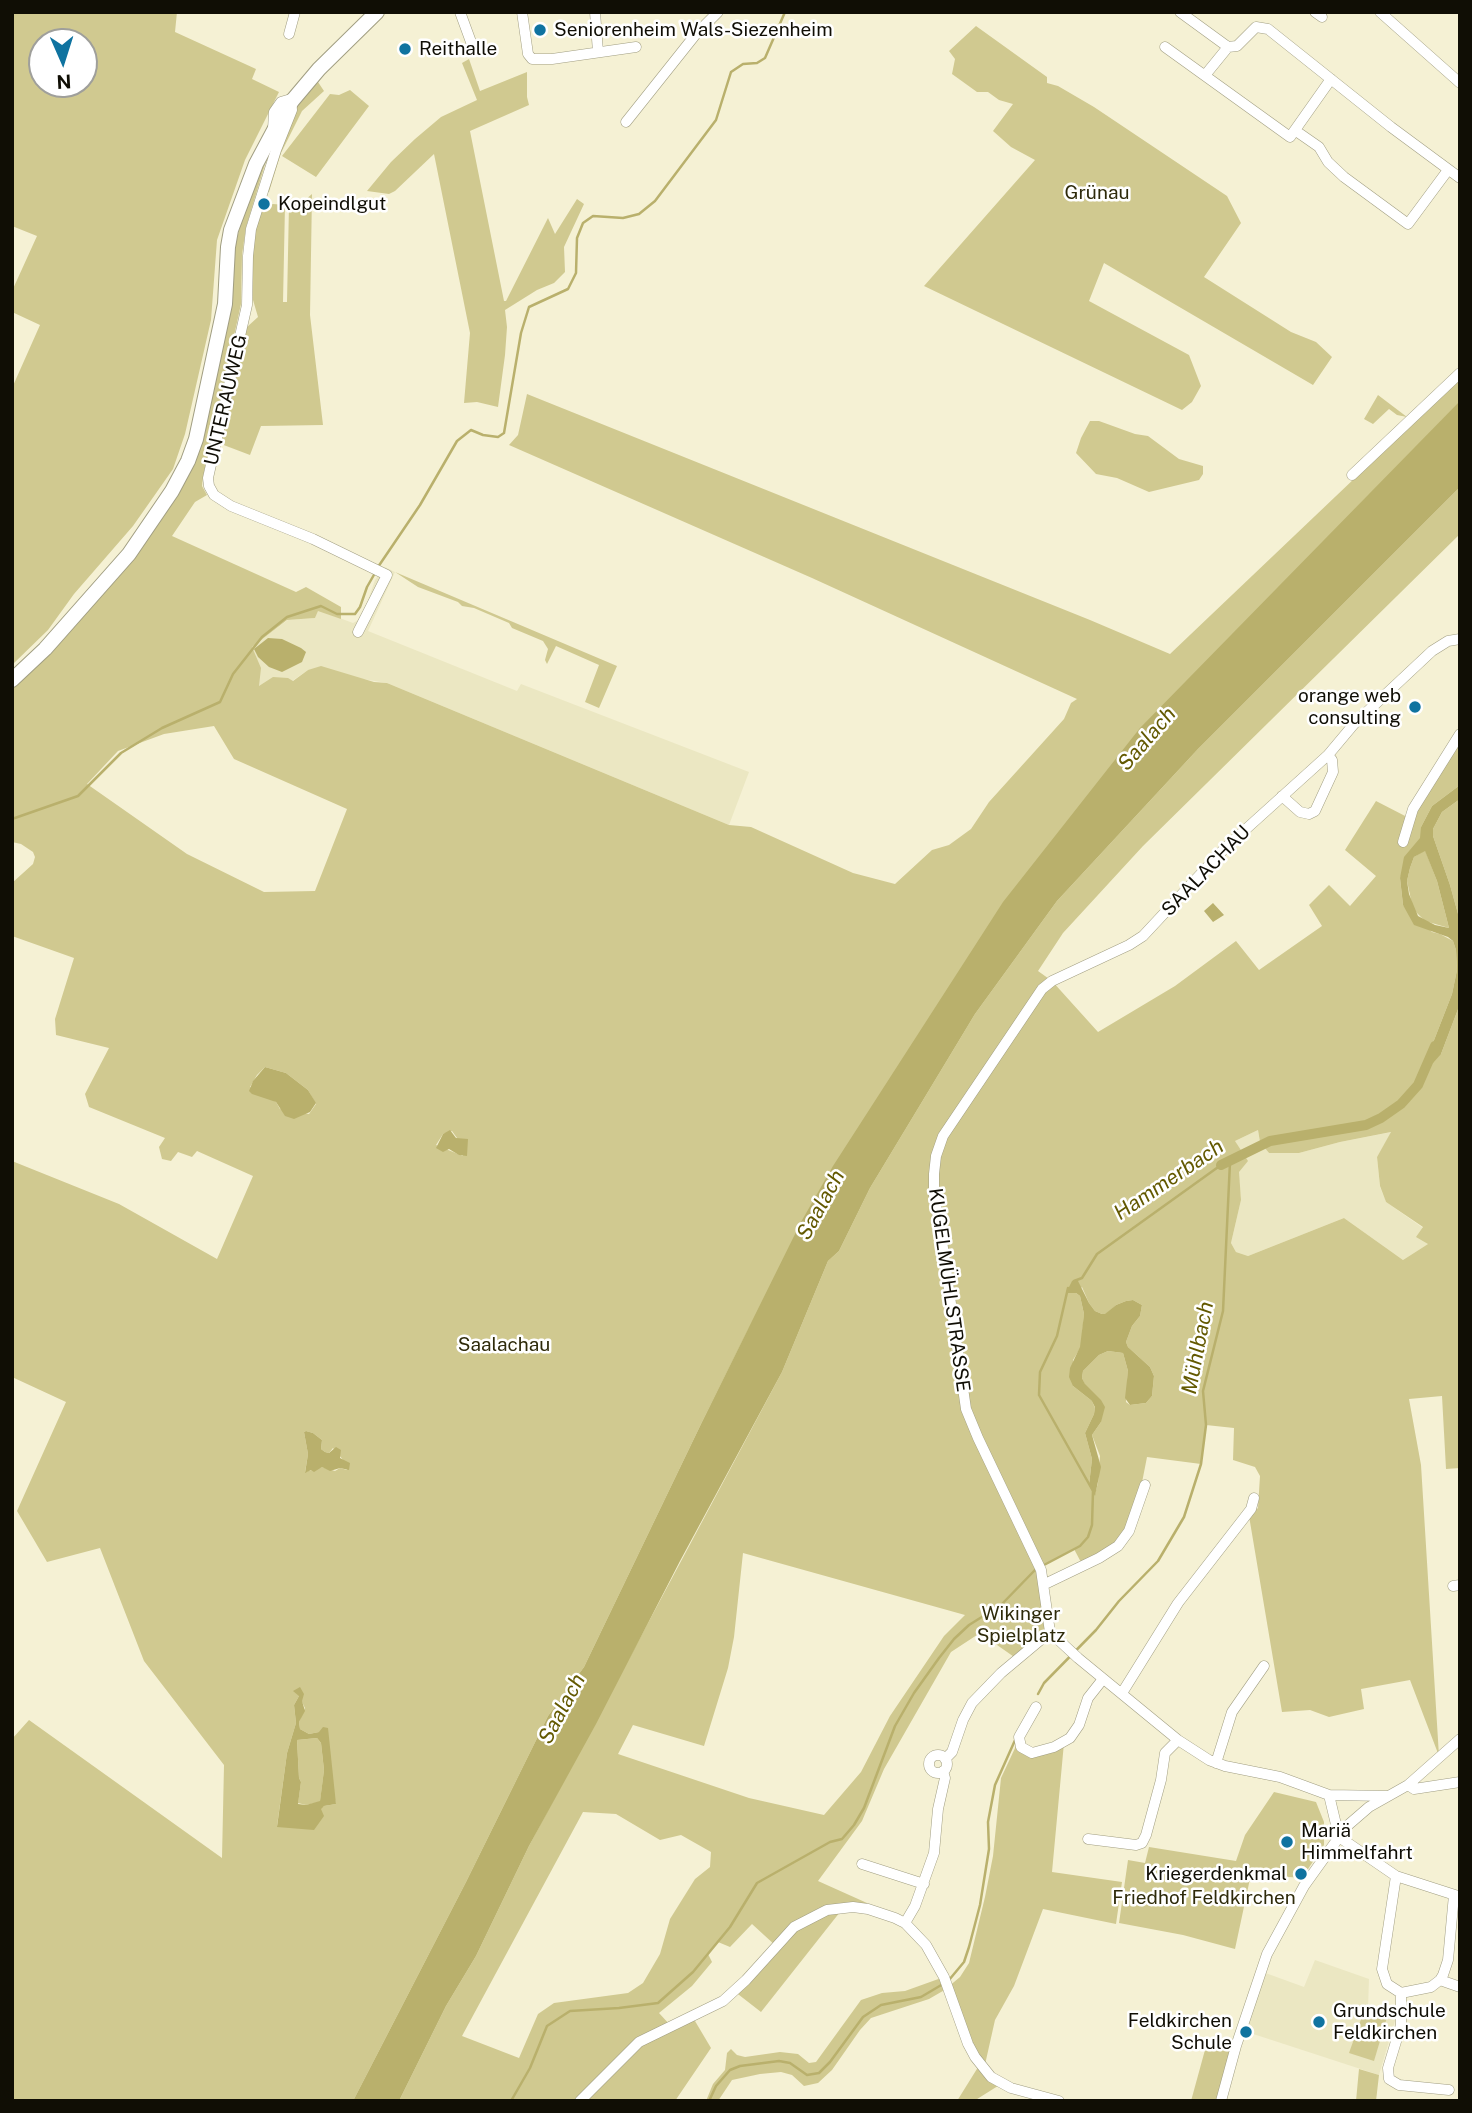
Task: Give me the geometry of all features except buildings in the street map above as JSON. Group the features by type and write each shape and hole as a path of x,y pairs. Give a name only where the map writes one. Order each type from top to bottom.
{"street":[{"path":"289,34 295,12"},
{"path":"12,680 45,649 129,554 172,491 196,439 225,304 231,230 256,164 292,101 319,69 377,12"},
{"path":"460,12 471,42"},
{"path":"522,12 528,54 532,59 552,59 636,47"},
{"path":"595,12 598,52"},
{"path":"626,122 696,34 718,12"},
{"path":"1180,12 1227,47 1237,46 1256,27 1268,29 1460,178"},
{"path":"1380,12 1460,83"},
{"path":"1165,47 1290,137 1331,79"},
{"path":"1206,74 1227,47"},
{"name":"UNTERAUWEG","path":"292,101 292,110 251,229 247,256 247,305 208,478 214,495 231,506 313,539 387,575 358,632"},
{"path":"1296,131 1319,147 1328,162 1344,177 1408,224 1448,170"},
{"path":"1352,475 1460,373"},
{"name":"SAALACHAU","path":"1129,945 1156,924 1226,848 1328,755 1354,724 1432,651 1448,641 1460,639"},
{"path":"1403,842 1413,809 1460,734"},
{"path":"1282,796 1300,811 1309,814 1315,811 1333,772 1332,761 1328,755"},
{"name":"KUGELMÜHLSTRASSE","path":"1051,1632 1045,1584 1037,1558 966,1409 934,1195 936,1156 943,1136 1042,989 1052,981 1129,945"},
{"path":"1045,1584 1118,1546 1129,1531 1145,1485"},
{"path":"1122,1693 1178,1602 1251,1509 1254,1498"},
{"path":"945,1759 952,1752 972,1703 1001,1673 1051,1632 1103,1679 1201,1756 1216,1763 1280,1777 1329,1795 1388,1796"},
{"path":"1216,1763 1233,1712 1264,1666"},
{"path":"1036,1707 1019,1737 1021,1747 1032,1752 1054,1747 1070,1738 1079,1725 1088,1698 1103,1679"},
{"path":"1221,2101 1267,1954 1297,1898 1339,1837 1357,1816 1408,1785 1460,1739"},
{"path":"1088,1839 1136,1845 1142,1843 1161,1780 1166,1753 1178,1740"},
{"path":"943,1771 935,1772 930,1769 929,1763 937,1755 945,1759"},
{"path":"905,1923 915,1906 934,1853 938,1809 945,1778 945,1759"},
{"path":"1408,1785 1414,1789 1460,1782"},
{"path":"1329,1795 1339,1837 1395,1876 1457,1896 1448,1959 1440,1980 1423,1990 1401,1993 1387,1984 1381,1969 1395,1876"},
{"path":"863,1864 924,1884"},
{"path":"580,2101 639,2042 723,2001 789,1933 808,1918 827,1910 853,1907 882,1912 905,1923 926,1945 944,1977 968,2044 991,2077 1011,2088 1059,2101"},
{"path":"1440,1980 1460,1987"},
{"path":"1401,1993 1401,2025 1388,2068 1389,2079 1399,2085 1449,2090"}],"shaded area":[{"path":"385,567 395,572 368,631 517,691 521,684 749,772 729,825 387,683 308,670 292,681 259,687 251,647 288,620 315,618 318,610 353,623 362,618 375,580"},
{"path":"1258,1130 1260,1142 1269,1153 1299,1153 1392,1132 1377,1157 1380,1187 1386,1202 1423,1228 1428,1244 1403,1260 1344,1218 1248,1256 1236,1252 1231,1243 1241,1200 1235,1141"},
{"name":"Grundschule Feldkirchen","path":"1315,1960 1369,1979 1368,2008 1397,2014 1379,2075 1241,2030 1260,1971 1304,1987"}],"green space":[{"path":"12,12 177,12 175,32 256,69 252,79 279,92 245,160 217,240 211,320 185,434 173,469 133,526 74,594 48,630 12,665 12,388 40,325 12,312 12,291 37,236 12,226"},
{"name":"Grünau","path":"976,26 1047,77 1047,83 1058,86 1094,107 1227,196 1241,223 1204,277 1291,332 1316,342 1332,357 1313,385 1104,263 1089,301 1189,355 1201,386 1192,402 1182,410 924,286 1035,160 1011,147 993,131 1013,104 999,100 988,92 977,92 952,74 955,59 949,51"},
{"path":"469,59 480,91 527,72 529,105 470,131 504,301 548,218 555,234 577,199 584,204 564,247 565,272 554,283 505,310 505,355 498,407 477,402 464,403 470,333 434,154 395,191 389,194 367,191 391,162 441,117 477,100 462,63"},
{"path":"316,79 324,91 302,111 281,153 269,192 265,191 294,111"},
{"path":"350,90 369,106 316,177 282,156 330,94 339,95"},
{"name":"Saalachau","path":"270,148 246,227 242,255 241,304 203,477 202,486 207,495 195,502 172,536 296,592 306,587 341,607 341,619 318,611 315,618 287,620 252,647 261,668 259,686 273,677 293,681 308,670 321,666 374,682 387,683 729,825 751,827 853,873 895,884 932,850 949,845 971,829 989,802 1064,719 1071,703 1077,699 812,578 509,445 518,435 527,394 1170,654 1460,378 1460,402 1135,736 748,1330 584,1667 548,1716 353,2101 12,2101 12,1739 29,1720 222,1858 224,1765 144,1661 100,1548 47,1562 17,1511 66,1402 12,1377 12,1161 119,1204 217,1259 253,1176 197,1151 192,1157 178,1152 171,1161 162,1159 159,1147 165,1138 89,1107 85,1094 109,1048 56,1035 55,1019 74,958 12,936 12,883 33,864 35,857 33,852 21,844 12,842 12,687 177,493 242,218","holes":["214,726 234,759 347,809 315,891 264,892 187,854 87,784 118,751 164,734","265,1067 286,1073 308,1090 316,1104 309,1114 280,1109 276,1102 250,1087","452,1131 463,1156 436,1145 443,1134","306,1431 322,1440 321,1449 325,1452 329,1453 333,1448 344,1461 347,1470 340,1468 335,1471 322,1467 305,1472 308,1454","299,1696 305,1708 299,1722 300,1729 309,1734 319,1732 336,1804 324,1806 277,1826 287,1753 296,1723 294,1705"]},
{"path":"312,194 310,315 323,425 261,426 250,455 221,444 247,327 258,317 253,300 252,271 253,240 261,203 285,205 283,302 287,302 289,205 305,200"},
{"path":"1378,395 1407,417 1397,415 1389,409 1373,424 1364,419"},
{"path":"1090,421 1099,421 1148,436 1179,459 1203,466 1203,474 1199,480 1149,492 1117,478 1096,474 1076,453"},
{"name":"Wikinger Spielplatz","path":"1460,487 1460,534 1143,846 1063,933 1038,971 1052,981 1098,1032 1175,986 1236,941 1259,970 1322,926 1309,905 1329,885 1350,906 1376,876 1345,850 1376,801 1409,818 1460,734 1460,785 1432,806 1421,827 1421,838 1400,878 1403,905 1432,932 1453,941 1456,950 1457,970 1452,994 1429,1053 1441,1054 1460,1004 1460,1468 1446,1469 1442,1396 1409,1399 1421,1465 1439,1756 1410,1680 1361,1689 1364,1709 1329,1717 1310,1710 1282,1712 1249,1516 1258,1508 1260,1476 1255,1467 1233,1460 1234,1428 1206,1425 1201,1464 1147,1457 1135,1518 1124,1539 1083,1566 1074,1549 1036,1570 1044,1576 1050,1632 1017,1659 980,1633 951,1652 884,1769 862,1821 818,1881 867,1903 868,1909 840,1912 761,2012 734,1991 776,1946 752,1924 730,1947 718,1942 708,1954 712,1962 692,1986 659,2013 670,2025 692,2016 711,2048 675,2101 399,2101 446,2006 476,1956 529,1846 782,1372 828,1261 839,1251 870,1188 975,1014 1057,901 1198,749","holes":["1258,1130 1260,1142 1269,1153 1299,1153 1391,1132 1377,1157 1380,1186 1386,1202 1423,1227 1416,1237 1428,1244 1403,1260 1344,1218 1248,1256 1236,1252 1231,1243 1241,1200 1239,1172 1248,1161 1235,1141","1082,1287 1095,1311 1105,1315 1116,1305 1126,1301 1133,1300 1142,1305 1140,1316 1132,1326 1126,1342 1150,1367 1154,1376 1152,1396 1146,1403 1130,1405 1126,1402 1128,1371 1123,1353 1108,1351 1099,1355 1083,1371 1082,1378 1092,1401 1073,1386 1073,1360 1081,1347 1084,1314 1080,1296 1076,1293","1095,1408 1101,1422 1092,1435 1100,1456 1095,1494 1089,1485 1092,1459 1085,1433","743,1553 965,1615 944,1636 890,1716 861,1772 824,1815 749,1798 618,1754 633,1725 704,1746 728,1668","583,1812 616,1814 660,1840 681,1835 711,1852 710,1867 695,1879 670,1919 660,1954 643,1983 628,1993 554,2003 538,2014 519,2058 462,2036"]},
{"path":"395,572 617,666 599,708 585,702 599,665 556,646 547,664 545,660 548,649 543,641 512,628 509,623 418,587"},
{"path":"1460,799 1460,921 1433,829 1442,812"},
{"path":"1425,850 1437,881 1449,928 1425,921 1413,909 1407,881 1414,857"},
{"path":"317,1738 321,1743 324,1770 320,1802 306,1805 298,1803 301,1782 297,1740"},
{"path":"1064,1743 1052,1872 1122,1882 1116,1924 1043,1909 1014,1986 995,2020 984,2069 1001,2084 974,2101 957,2101 980,2064 948,1988 929,1999 871,2018 832,2070 818,2083 804,2086 792,2075 781,2072 760,2074 732,2080 718,2101 706,2101 713,2084 725,2070 727,2053 731,2049 737,2055 745,2057 780,2052 798,2054 809,2063 816,2062 861,2000 882,1993 905,1991 944,1977 948,1987 960,1977 969,1963 985,1897 993,1856 1001,1778 1016,1746 1028,1752"},
{"name":"Friedhof Feldkirchen","path":"1274,1792 1316,1802 1324,1822 1324,1845 1302,1878 1251,1874 1235,1949 1183,1935 1119,1923 1128,1860 1145,1863 1149,1847 1236,1861 1245,1835"},
{"path":"1365,2008 1388,2014 1374,2061 1349,2053"},
{"path":"1208,2039 1236,2046 1221,2101 1191,2101"},
{"path":"1359,2069 1379,2075 1376,2101 1356,2101"}],"water":[{"name":"Saalach","path":"1460,401 1460,487 1198,749 1057,901 975,1014 870,1188 839,1251 828,1261 782,1372 529,1846 476,1956 446,2006 399,2101 353,2101 548,1716 584,1667 801,1222 833,1166 1003,902 1140,728"},
{"path":"268,638 282,639 301,648 306,652 302,662 282,672 269,667 254,649"},
{"path":"1460,785 1460,799 1442,812 1433,829 1460,921 1460,1004 1441,1054 1433,1063 1429,1053 1452,994 1457,970 1456,950 1453,941 1448,937 1414,925 1403,905 1400,878 1404,857 1420,838 1421,827 1432,806","holes":["1425,851 1437,881 1449,928 1435,925 1418,916 1407,881 1414,857"]},
{"path":"1213,903 1224,915 1213,922 1204,911"},
{"path":"265,1067 286,1073 308,1090 316,1103 310,1112 294,1119 285,1116 276,1102 249,1091 253,1081"},
{"path":"450,1130 456,1138 468,1139 467,1156 449,1149 443,1152 436,1148 443,1134"},
{"path":"1077,1279 1089,1303 1095,1311 1102,1314 1126,1301 1133,1300 1142,1305 1140,1316 1132,1326 1126,1342 1150,1367 1154,1376 1152,1396 1146,1403 1130,1405 1125,1398 1128,1371 1123,1353 1108,1351 1099,1355 1083,1371 1085,1384 1105,1407 1101,1422 1092,1435 1101,1467 1095,1496 1089,1485 1092,1459 1085,1433 1095,1407 1092,1401 1073,1386 1069,1377 1070,1368 1080,1347 1084,1314 1080,1296 1066,1293 1072,1281"},
{"path":"306,1431 322,1440 321,1449 325,1452 329,1453 336,1447 341,1450 340,1458 350,1463 349,1470 340,1468 330,1471 322,1467 305,1473 308,1454"},
{"path":"300,1687 304,1694 302,1701 305,1711 299,1722 300,1729 309,1734 319,1732 323,1727 328,1728 336,1804 321,1809 324,1816 314,1830 277,1827 287,1753 296,1723 294,1705 299,1696 293,1691","holes":["317,1738 321,1743 324,1770 320,1801 298,1804 301,1782 297,1740"]}],"waterway":[{"path":"378,567 420,505 457,441 471,430 498,437 504,433 521,333 529,307 568,289 576,273 577,238 583,223 593,216 623,218 639,214 655,201 716,120 731,72 743,64 757,63 765,58 785,12"},
{"path":"12,819 78,796 121,753 162,728 220,702 233,674 262,637 287,617 321,606 337,614 355,614 375,573"},
{"name":"Hammerbach","path":"1221,1165 1270,1141 1366,1125 1381,1118 1401,1104 1418,1085 1435,1046"},
{"name":"Mühlbach","path":"1038,1694 1044,1683 1158,1561 1184,1517 1201,1464 1206,1425 1203,1391 1223,1311 1230,1162"},
{"name":"Hammerbach","path":"1074,1281 1082,1278 1097,1254 1221,1165"},
{"name":"Hammerbach","path":"1044,1565 1080,1546 1088,1537 1092,1525 1093,1491 1039,1395 1040,1372 1057,1336 1068,1288"},
{"path":"511,2101 530,2068 547,2026 570,2011 658,2003 693,1972 730,1927 757,1883 830,1842 842,1839 864,1808 895,1726 939,1658 969,1625 1001,1605 1035,1570"},
{"path":"949,1980 964,1962 969,1947 980,1905 989,1849 988,1822 995,1785 1016,1738"},
{"path":"709,2101 716,2086 730,2070 740,2066 779,2061 790,2063 807,2075 819,2073 863,2017 881,2005 921,1997 943,1984"}],"place":[{"name":"Seniorenheim Wals-Siezenheim","path":"540,30"},
{"name":"Reithalle","path":"405,49"},
{"name":"Kopeindlgut","path":"264,204"},
{"name":"orange web consulting","path":"1415,707"},
{"name":"Mariä Himmelfahrt","path":"1287,1842"},
{"name":"Kriegerdenkmal","path":"1301,1874"},
{"name":"Grundschule Feldkirchen","path":"1319,2022"},
{"name":"Feldkirchen Schule","path":"1246,2032"}]}
